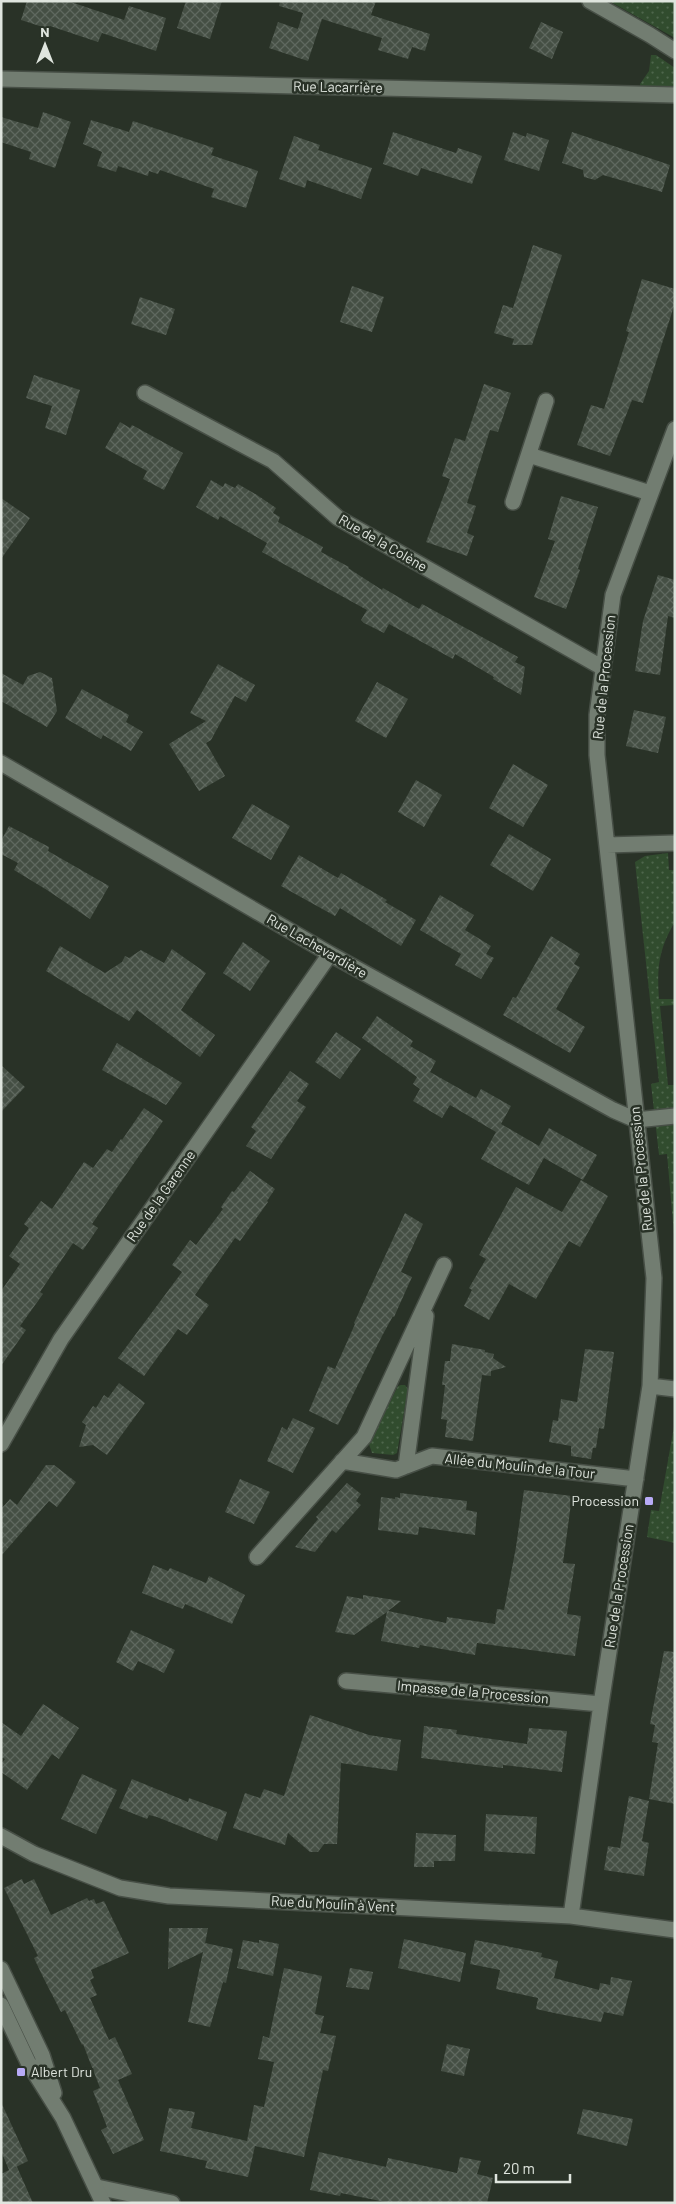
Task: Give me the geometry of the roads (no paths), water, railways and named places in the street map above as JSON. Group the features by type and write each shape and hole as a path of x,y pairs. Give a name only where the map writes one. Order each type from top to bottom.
{"street":[{"path":"590,1 675,51"},
{"name":"Rue Lacarrière","path":"1,79 675,95"},
{"name":"Rue de la Colène","path":"146,393 273,461 338,518 603,668"},
{"path":"513,502 546,401"},
{"name":"Rue de la Procession","path":"572,1916 601,1704 650,1386 654,1278 606,845 597,755 597,715 613,595 675,429"},
{"path":"529,455 650,492"},
{"name":"Rue Lachevardière","path":"1,764 330,954 613,1110 636,1120"},
{"path":"606,845 675,843"},
{"name":"Rue de la Garenne","path":"1,1444 61,1339 330,954"},
{"path":"636,1120 675,1116"},
{"path":"257,1556 364,1437 444,1265"},
{"path":"406,1466 428,1300"},
{"path":"650,1386 675,1388"},
{"name":"Allée du Moulin de la Tour","path":"342,1462 396,1470 432,1456 636,1479"},
{"name":"Impasse de la Procession","path":"346,1681 601,1704"},
{"name":"Rue du Moulin à Vent","path":"1,1836 34,1854 120,1888 169,1896 572,1916 675,1930"},
{"path":"1,1969 42,2055 63,2118"},
{"path":"1,2005 28,2062 63,2118 103,2203"},
{"path":"97,2187 172,2203"}],"place":[{"name":"Procession","path":"649,1501"},
{"name":"Albert Dru","path":"21,2072"}]}
